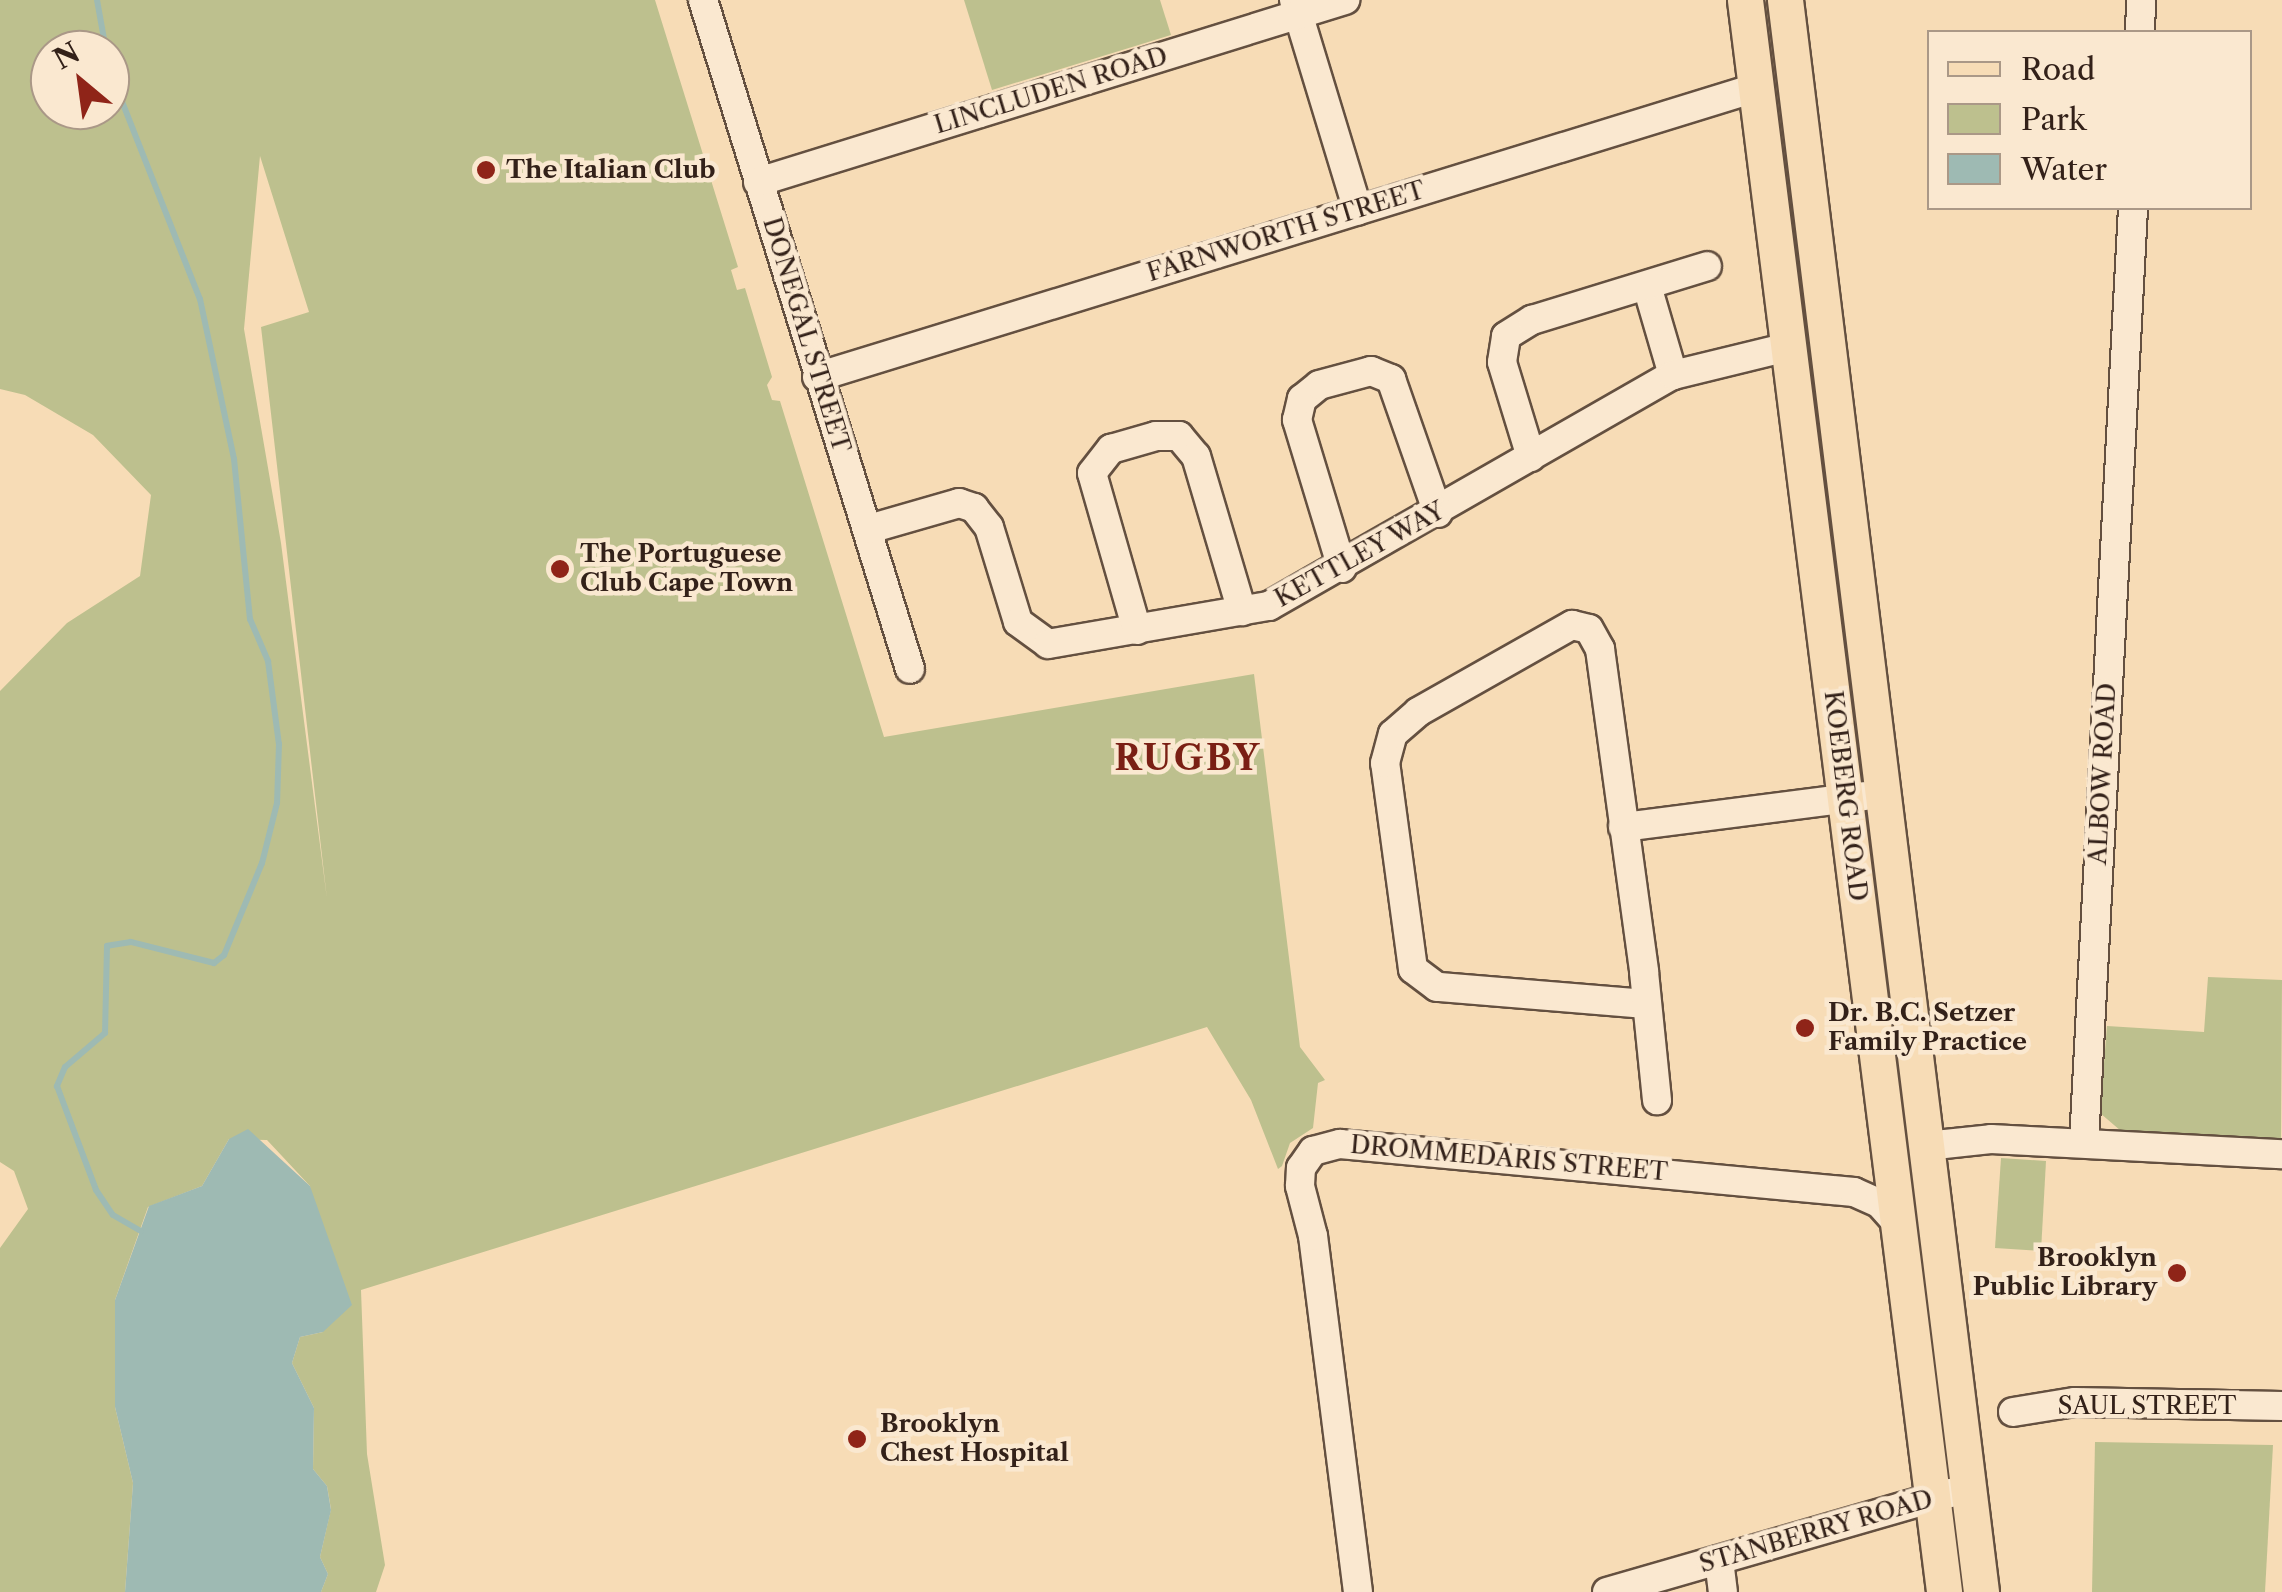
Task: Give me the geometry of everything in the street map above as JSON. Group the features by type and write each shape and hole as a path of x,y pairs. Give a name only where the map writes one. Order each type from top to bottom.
{"main road":[{"name":"KOEBERG ROAD","path":"1745,0 1944,1592"},
{"name":"KOEBERG ROAD","path":"1785,0 1981,1592"}],"street":[{"name":"DONEGAL STREET","path":"703,0 910,669"},
{"name":"LINCLUDEN ROAD","path":"758,182 1296,7 1345,0"},
{"path":"2140,30 2141,0"},
{"path":"1296,7 1358,210"},
{"name":"FARNWORTH STREET","path":"817,377 1754,88"},
{"name":"ALBOW ROAD","path":"2084,1143 2133,210"},
{"path":"1531,456 1502,362 1506,336 1532,320 1707,266"},
{"path":"1647,286 1673,374"},
{"name":"KETTLEY WAY","path":"869,529 967,504 989,526 1018,622 1030,636 1060,644 1242,611 1288,600 1673,374 1788,347"},
{"path":"1342,568 1297,420 1302,399 1319,385 1371,370 1392,380 1438,513"},
{"path":"1136,630 1092,473 1111,449 1156,436 1179,436 1196,456 1242,611"},
{"path":"1646,1004 1424,983 1413,969 1384,763 1393,734 1418,712 1564,628 1583,626 1600,649 1646,1004 1657,1100"},
{"path":"1623,827 1882,793"},
{"path":"1926,1146 1991,1140 2282,1154"},
{"name":"DROMMEDARIS STREET","path":"1358,1592 1313,1236 1300,1186 1301,1168 1313,1151 1340,1144 1854,1192 1880,1204 1899,1224"},
{"path":"1854,1192 1878,1175 1890,1154"},
{"name":"SAUL STREET","path":"2012,1412 2075,1402 2282,1406"},
{"name":"STANBERRY ROAD","path":"1607,1592 1968,1488"},
{"path":"1719,1560 1723,1592"}],"green space":[{"path":"0,0 655,0 738,267 731,270 737,290 745,288 772,377 767,385 772,400 780,401 884,737 1254,674 1300,1047 1325,1080 1318,1083 1313,1128 1290,1143 1278,1169 1251,1100 1207,1027 361,1290 367,1454 385,1565 376,1592 321,1592 328,1574 320,1557 331,1509 327,1486 313,1469 314,1408 292,1363 300,1337 323,1332 310,1186 267,1140 229,1139 202,1186 148,1207 115,1300 115,1407 133,1483 125,1592 0,1592 0,1248 28,1209 14,1171 0,1162 0,691 67,623 140,576 151,495 93,435 25,395 0,389","holes":["260,156 309,312 261,327 327,899 281,543 244,329"]},
{"path":"964,0 1160,0 1171,35 992,90"},
{"path":"2208,977 2282,980 2281,1140 2121,1131 2100,1113 2107,1026 2204,1032"},
{"path":"2001,1158 2046,1161 2041,1251 1995,1248"},
{"path":"2095,1442 2273,1445 2265,1592 2092,1592"}],"water":[{"path":"248,1129 310,1186 352,1305 323,1332 300,1337 292,1363 314,1408 313,1469 327,1486 331,1510 320,1557 328,1574 321,1592 125,1592 133,1483 115,1407 115,1300 149,1206 202,1186 229,1139"}],"waterway":[{"path":"97,0 102,30"},
{"path":"130,122 200,299 234,459 250,619 268,661 279,744 277,803 262,863 224,955 214,963 131,942 107,946 105,1033 65,1067 57,1086 96,1190 113,1215 141,1231"}],"place":[{"name":"The Italian Club","path":"486,170"},
{"name":"The Portuguese Club Cape Town","path":"560,569"},
{"name":"Dr. B.C. Setzer Family Practice","path":"1805,1028"},
{"name":"Brooklyn Public Library","path":"2177,1273"},
{"name":"Brooklyn Chest Hospital","path":"857,1439"}],"district":[{"name":"RUGBY","path":"1188,758"}]}
